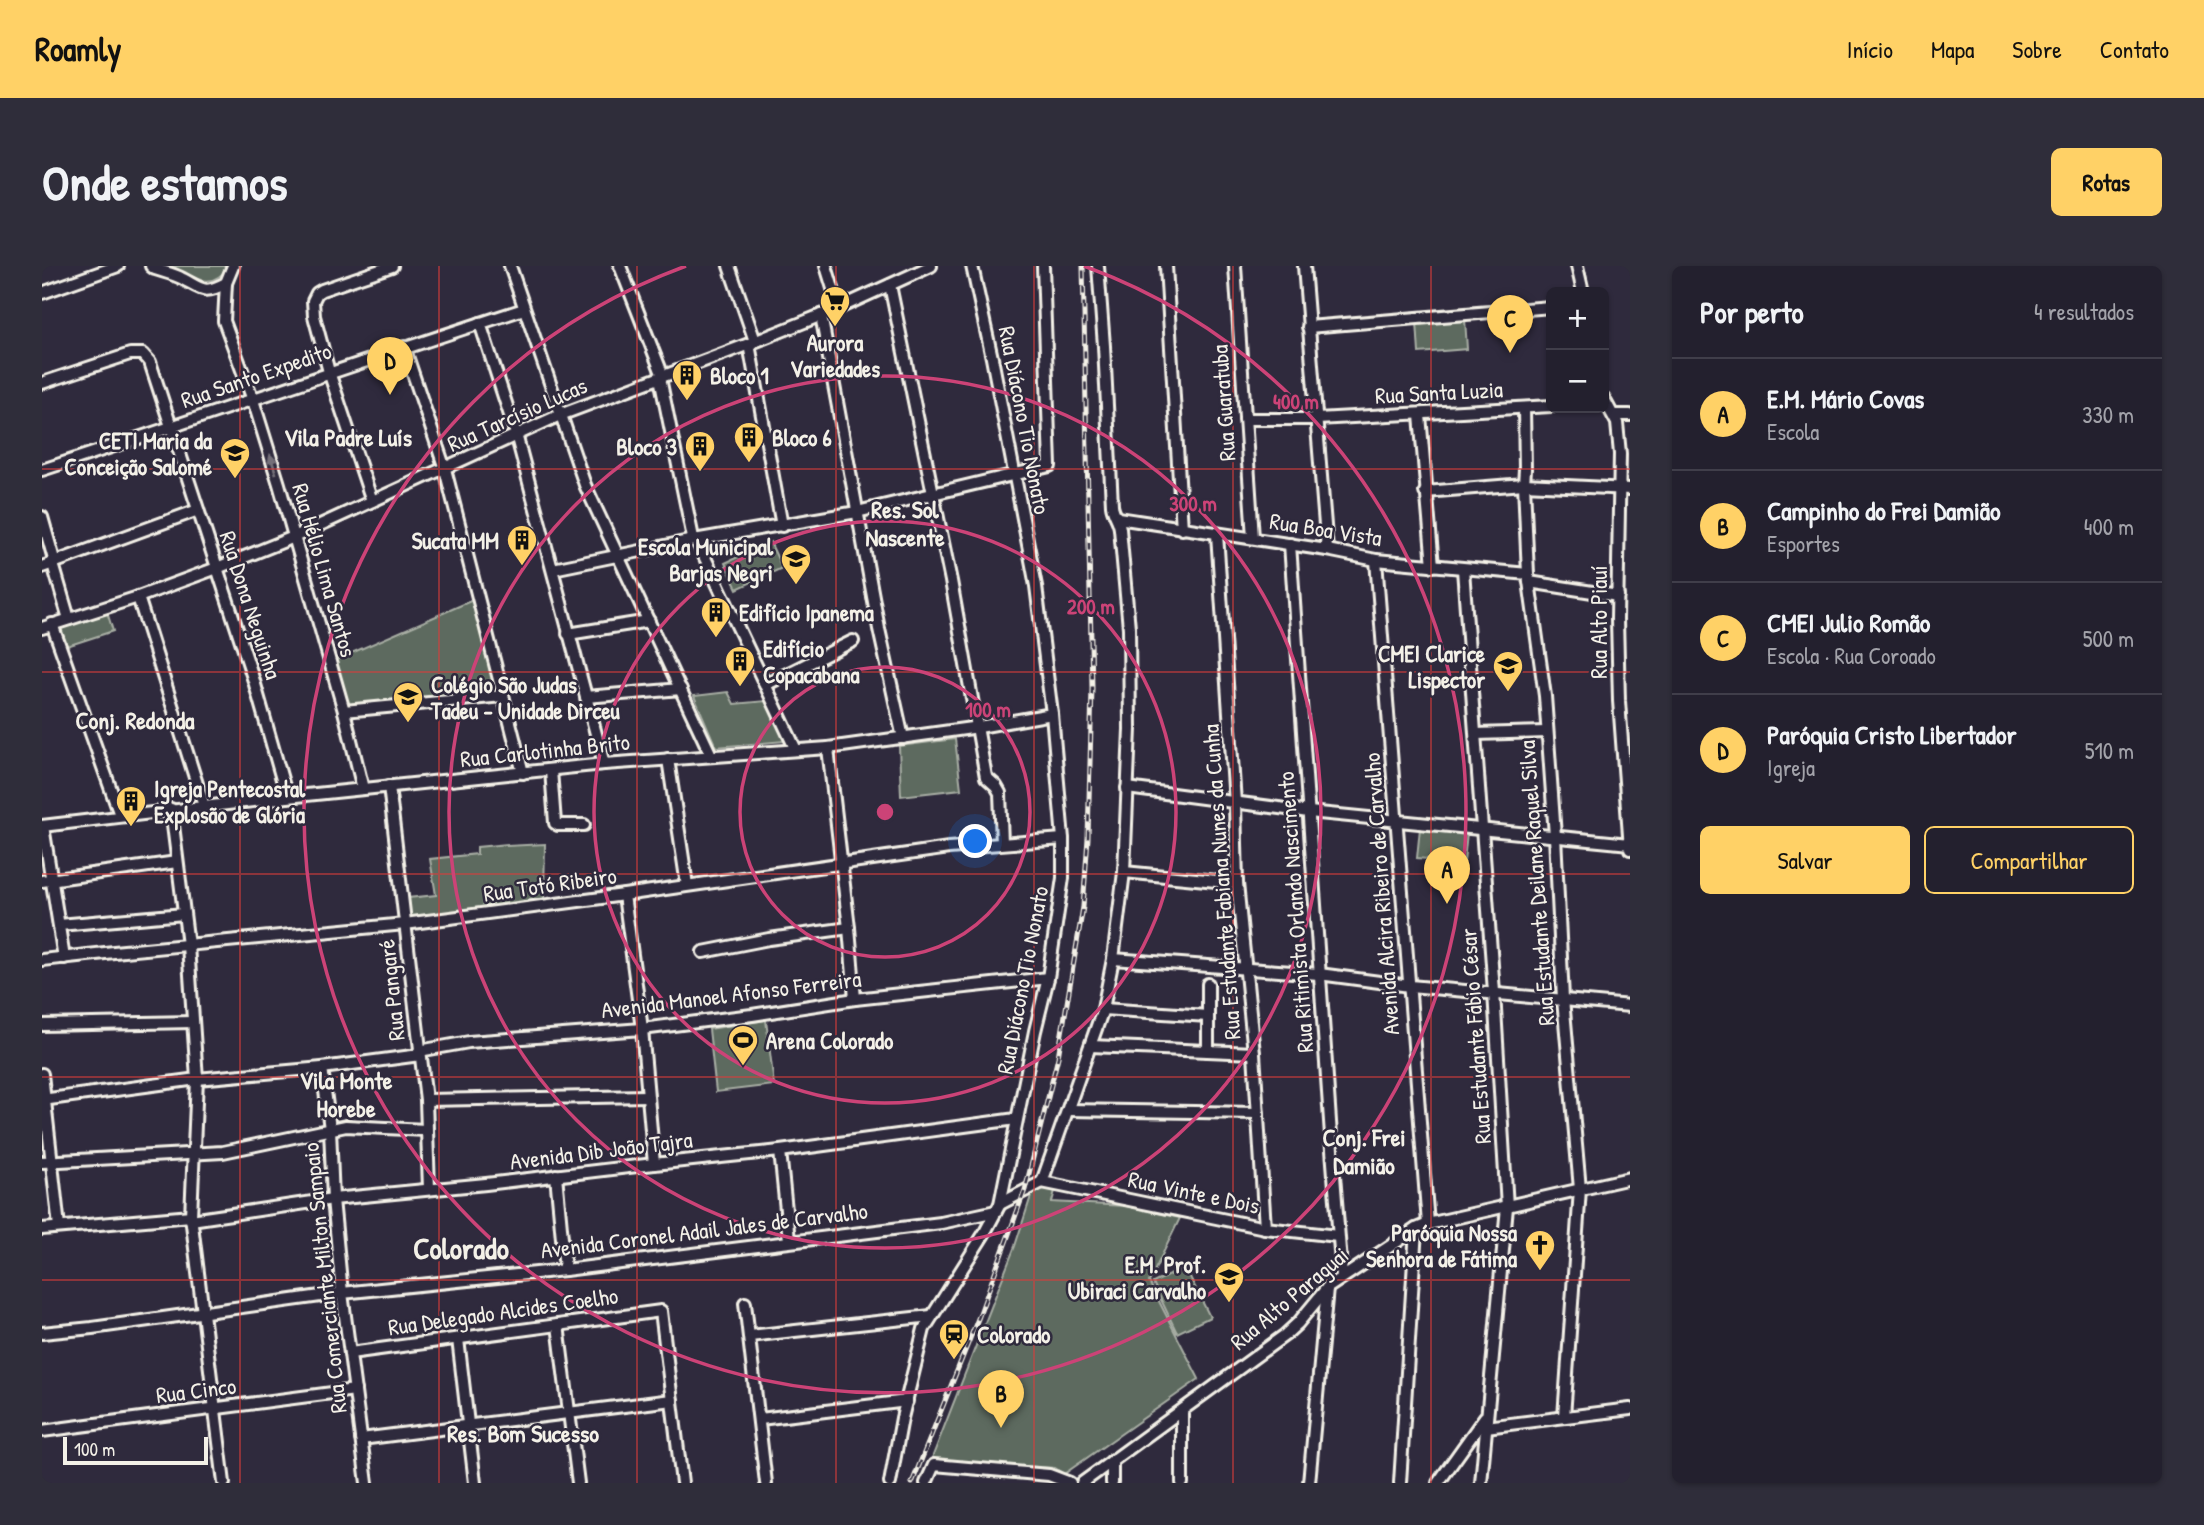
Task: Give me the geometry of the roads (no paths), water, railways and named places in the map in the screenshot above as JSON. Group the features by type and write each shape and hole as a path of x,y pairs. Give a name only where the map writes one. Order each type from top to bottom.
{"street":[{"path":"42,293 120,266"},
{"path":"139,266 182,278 201,290 210,290 226,283"},
{"name":"Rua Hélio Lima Santos","path":"233,266 226,283 224,321 253,400 294,537 344,711 363,789"},
{"path":"372,501 329,372 313,311 314,298 317,293 332,286 392,266"},
{"path":"510,266 585,485 711,755"},
{"path":"621,266 661,377 695,540 796,750"},
{"path":"729,266 752,343 782,526"},
{"path":"825,266 839,307"},
{"name":"Rua Tarcísio Lucas","path":"47,626 138,597 294,537 560,415 752,343 930,266"},
{"name":"Rua Diácono Tio Nonato","path":"890,1483 925,1329 998,1208 1048,978 1063,878 1063,839 1052,714 1036,586 972,266"},
{"path":"553,569 695,540 857,512 1050,466 1043,266"},
{"path":"998,1208 1042,1182 1103,1009 1113,959 1124,872 1130,729 1129,628 1118,519 1113,513 1112,505 1098,266"},
{"path":"1166,266 1182,529"},
{"name":"Rua Guaratuba","path":"1235,266 1252,538"},
{"path":"1304,266 1327,550"},
{"path":"1577,266 1582,287"},
{"path":"890,285 934,493 987,779 1000,793 1002,844"},
{"path":"1308,327 1546,307"},
{"name":"Rua Santo Expedito","path":"42,470 524,309"},
{"path":"821,315 879,629 903,738"},
{"path":"480,323 516,434 604,764"},
{"path":"404,347 445,469 523,773"},
{"name":"Rua Dona Neguinha","path":"42,383 130,354 143,354 150,362 254,681 288,797"},
{"name":"Rua Santa Luzia","path":"1245,419 1420,415 1546,406"},
{"name":"Rua Estudante Deilane Raquel Silva","path":"1524,408 1528,578 1545,695 1563,999 1580,1189 1563,1417"},
{"name":"Rua Alto Piauí","path":"1609,408 1618,429 1625,488 1622,595 1630,846"},
{"path":"1420,415 1433,566"},
{"path":"1614,415 1630,415"},
{"path":"1425,492 1524,484 1625,488"},
{"path":"50,565 198,510"},
{"path":"42,517 50,565 69,619"},
{"name":"Rua Boa Vista","path":"1118,519 1290,544 1376,560 1528,578 1622,595"},
{"name":"Rua Estudante Fabiana Nunes da Cunha","path":"1217,534 1236,803 1237,883 1254,1053 1265,1228"},
{"name":"Rua Ritimista Orlando Nascimento","path":"1290,544 1342,1276"},
{"name":"Avenida Alcira Ribeiro de Carvalho","path":"1376,560 1428,1224"},
{"name":"Rua Estudante Fábio César","path":"1463,569 1483,828 1507,1207 1481,1483"},
{"path":"138,597 204,806"},
{"path":"568,634 649,621"},
{"path":"47,626 120,815"},
{"path":"765,685 853,641"},
{"path":"586,697 681,689"},
{"path":"344,711 503,696"},
{"name":"Rua Carlotinha Brito","path":"43,826 171,809 604,764 828,748 1052,714"},
{"path":"1476,734 1547,732"},
{"path":"828,748 855,999"},
{"path":"668,759 687,885"},
{"path":"551,770 555,823 584,825"},
{"name":"Rua Pangaré","path":"389,786 426,1100 429,1189"},
{"path":"1127,788 1309,812 1483,828 1630,846"},
{"path":"171,809 188,946 197,1079 191,1218 224,1483"},
{"path":"43,826 47,880 65,958"},
{"name":"Rua Totó Ribeiro","path":"42,960 405,924 949,848 1063,839"},
{"path":"47,880 177,862"},
{"path":"1124,872 1237,883"},
{"path":"624,895 642,1029 654,1164"},
{"path":"59,925 184,914"},
{"path":"704,952 769,939 849,928"},
{"path":"1113,959 1320,974 1410,986 1630,1006"},
{"name":"Avenida Manoel Afonso Ferreira","path":"44,1100 197,1079 322,1069 469,1042 642,1029 855,999 1048,978"},
{"path":"1208,984 1208,1051"},
{"path":"1103,1009 1208,1016"},
{"path":"42,1026 193,1022"},
{"path":"1091,1046 1254,1053"},
{"name":"Rua Comerciante Milton Sampaio","path":"322,1069 330,1129 333,1199 342,1293 367,1483"},
{"path":"42,1074 48,1162 60,1227"},
{"path":"426,1100 647,1096"},
{"path":"1068,1110 1258,1113"},
{"name":"Avenida Dib João Tajra","path":"42,1229 191,1218 333,1199 780,1151 1016,1119"},
{"path":"48,1162 223,1152 330,1129 359,1126 426,1130"},
{"path":"780,1151 789,1240"},
{"path":"556,1175 565,1270"},
{"name":"Rua Alto Paraguai","path":"1082,1483 1285,1335 1327,1288 1342,1276 1416,1229 1630,1178"},
{"name":"Rua Vinte e Dois","path":"1042,1182 1265,1228 1338,1236"},
{"name":"Avenida Coronel Adail Jales de Carvalho","path":"42,1333 342,1293 565,1270 941,1223 998,1208"},
{"path":"1401,1483 1416,1229"},
{"path":"1309,1483 1327,1288"},
{"path":"745,1303 766,1483"},
{"name":"Rua Delegado Alcides Coelho","path":"350,1353 661,1311 672,1400"},
{"path":"750,1336 931,1316"},
{"path":"558,1325 578,1483"},
{"path":"458,1339 475,1483"},
{"name":"Rua Cinco","path":"42,1431 355,1390"},
{"path":"361,1438 672,1400 682,1483"},
{"path":"760,1419 907,1401"},
{"path":"1438,1483 1486,1421 1563,1417 1630,1409"},
{"path":"1182,1411 1182,1483"},
{"path":"1112,1461 1112,1483"},
{"path":"926,1483 934,1465 1049,1475 1070,1483"}],"railway":[{"path":"912,1483 979,1316 1025,1190 1058,1057 1083,907 1088,838 1092,688 1083,266"}],"place":[{"name":"Aurora Variedades","path":"835,328"},
{"name":"CMEI Julio Romão","path":"1510,353"},
{"name":"Paróquia Cristo Libertador","path":"390,395"},
{"name":"Bloco 1","path":"687,402"},
{"name":"Bloco 6","path":"749,464"},
{"name":"Bloco 3","path":"700,473"},
{"name":"CETI Maria da Conceição Salomé","path":"235,480"},
{"name":"Sucata MM","path":"522,567"},
{"name":"Escola Municipal Barjas Negri","path":"796,586"},
{"name":"Edifício Ipanema","path":"716,639"},
{"name":"Edifício Copacabana","path":"740,688"},
{"name":"CMEI Clarice Lispector","path":"1508,693"},
{"name":"Colégio São Judas Tadeu - Unidade Dirceu","path":"408,724"},
{"name":"Igreja Pentecostal Explosão de Glória","path":"131,828"},
{"name":"E.M. Mário Covas","path":"1447,904"},
{"name":"Arena Colorado","path":"743,1067"},
{"name":"Paróquia Nossa Senhora de Fátima","path":"1540,1272"},
{"name":"E.M. Prof. Ubiraci Carvalho","path":"1229,1304"},
{"name":"Colorado","path":"954,1361"},
{"name":"Campinho do Frei Damião","path":"1001,1428"}],"district":[{"name":"Vila Padre Luís","path":"348,437"},
{"name":"Res. Sol Nascente","path":"905,523"},
{"name":"Conj. Redonda","path":"135,720"},
{"name":"Vila Monte Horebe","path":"346,1094"},
{"name":"Conj. Frei Damião","path":"1364,1151"},
{"name":"Colorado","path":"461,1248"},
{"name":"Res. Bom Sucesso","path":"523,1433"}]}
